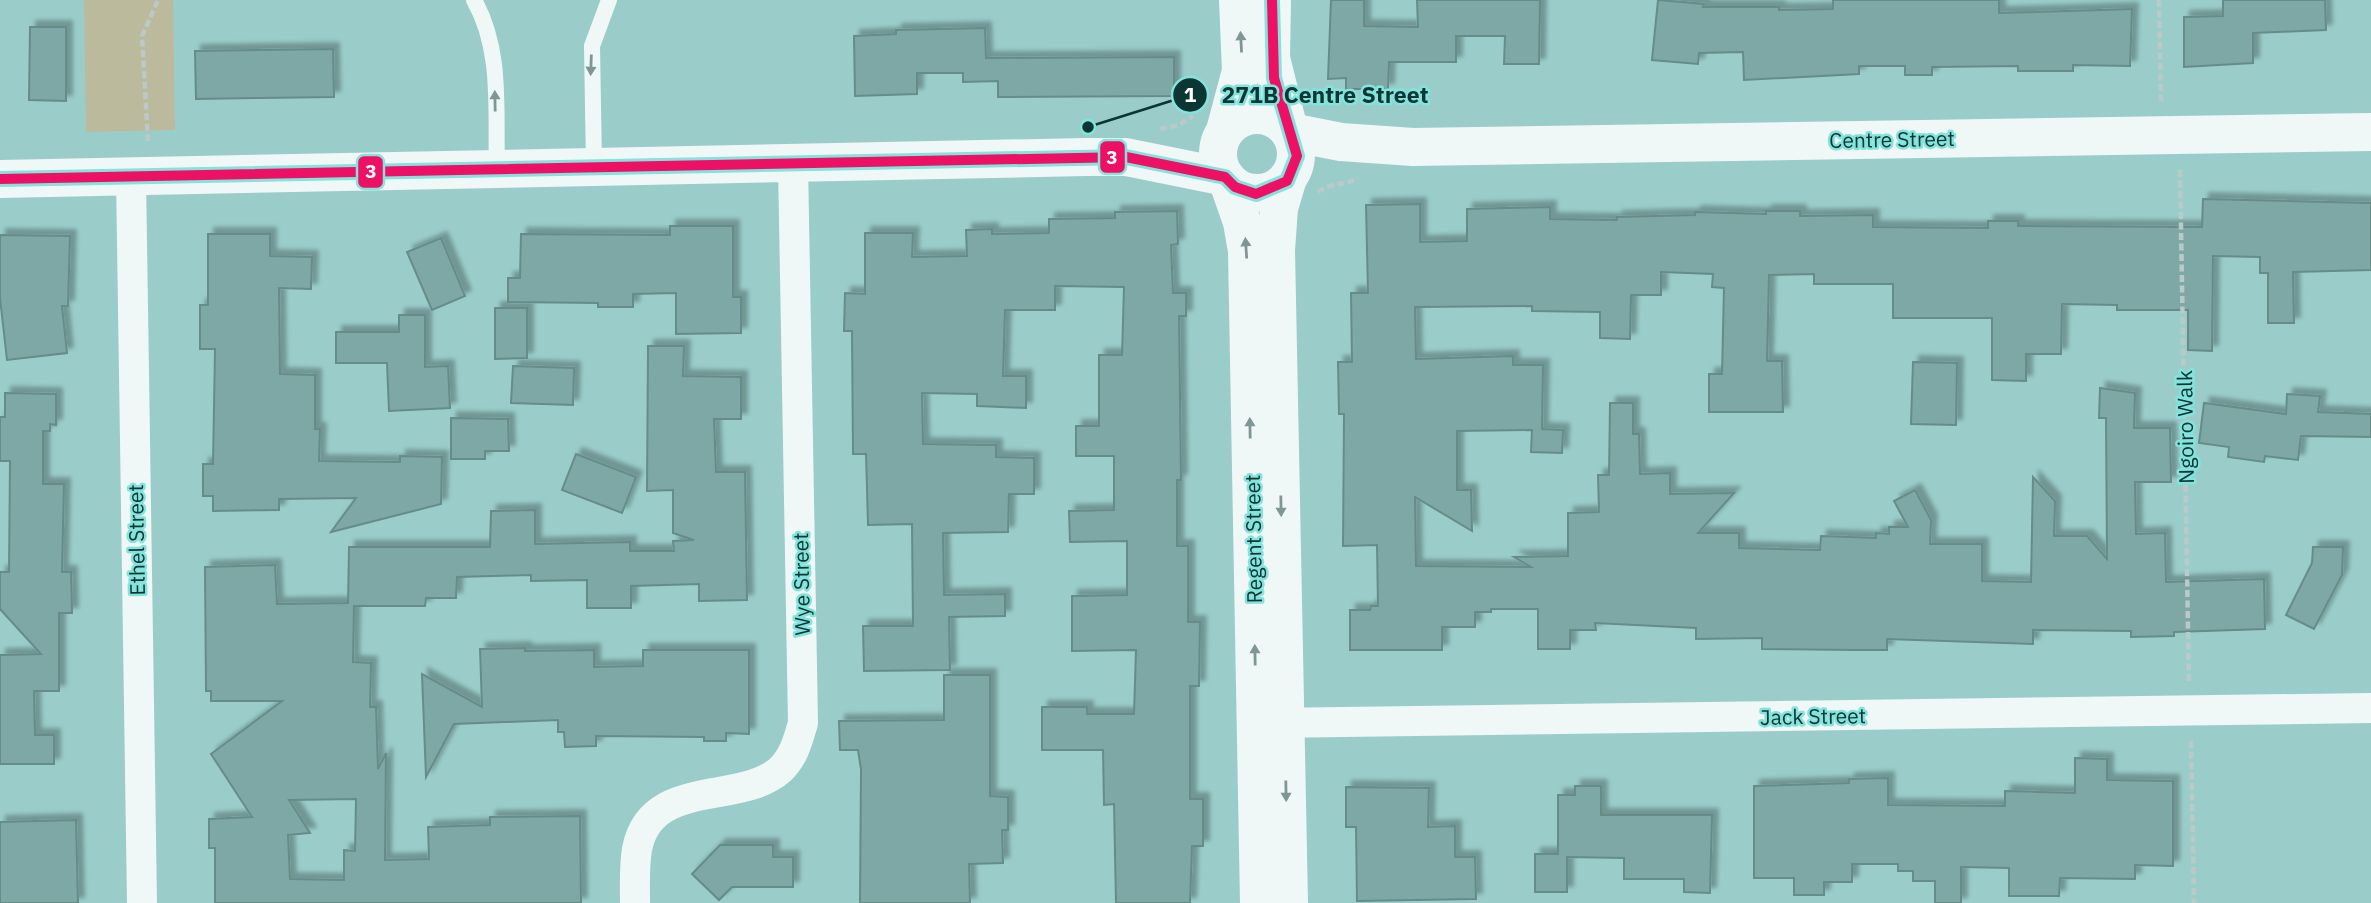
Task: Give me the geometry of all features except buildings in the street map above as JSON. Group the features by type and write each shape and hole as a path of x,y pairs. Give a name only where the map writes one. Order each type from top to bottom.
{"street":[{"path":"1238,0 1241,71 1216,125 1218,155 1226,178 1235,187 1256,194 1295,187 1297,156 1273,71 1272,0"},
{"path":"1126,157 1216,125 1257,114 1269,116 1290,131"},
{"name":"Centre Street","path":"1290,131 1341,142 1413,147 2371,132"},
{"name":"Centre Street","path":"1295,187 1348,155 1413,147"},
{"path":"0,179 1126,157 1226,178"},
{"name":"Wye Street","path":"635,903 637,847 646,827 658,813 677,801 700,793 761,782 780,769 796,750 803,723 793,163"},
{"name":"Ethel Street","path":"131,176 142,903"},
{"name":"Regent Street","path":"1226,178 1242,222 1247,251 1270,723 1289,903"},
{"name":"Regent Street","path":"1259,903 1270,723 1276,250 1279,208 1295,187"},
{"name":"Jack Street","path":"1270,723 2371,708"}],"lane":[{"path":"474,0 487,26 494,60 497,169"},
{"path":"594,166 592,46 609,0"}],"path":[{"path":"148,141 149,122 143,101 142,36 158,0"},
{"path":"2159,0 2161,101"},
{"path":"1155,131 1186,121 1216,125"},
{"name":"Ngoiro Walk","path":"2180,170 2189,685"},
{"path":"1295,187 1351,182 1362,176"},
{"path":"2191,741 2194,903"}],"shaded area":[{"path":"84,0 173,0 175,130 86,132"}],"transit line":[{"name":"3","path":"0,179 1126,157 1225,177 1235,187 1256,194 1287,181 1297,156 1274,78 1272,0"}],"place":[{"name":"271B Centre Street","path":"1088,127"}]}
